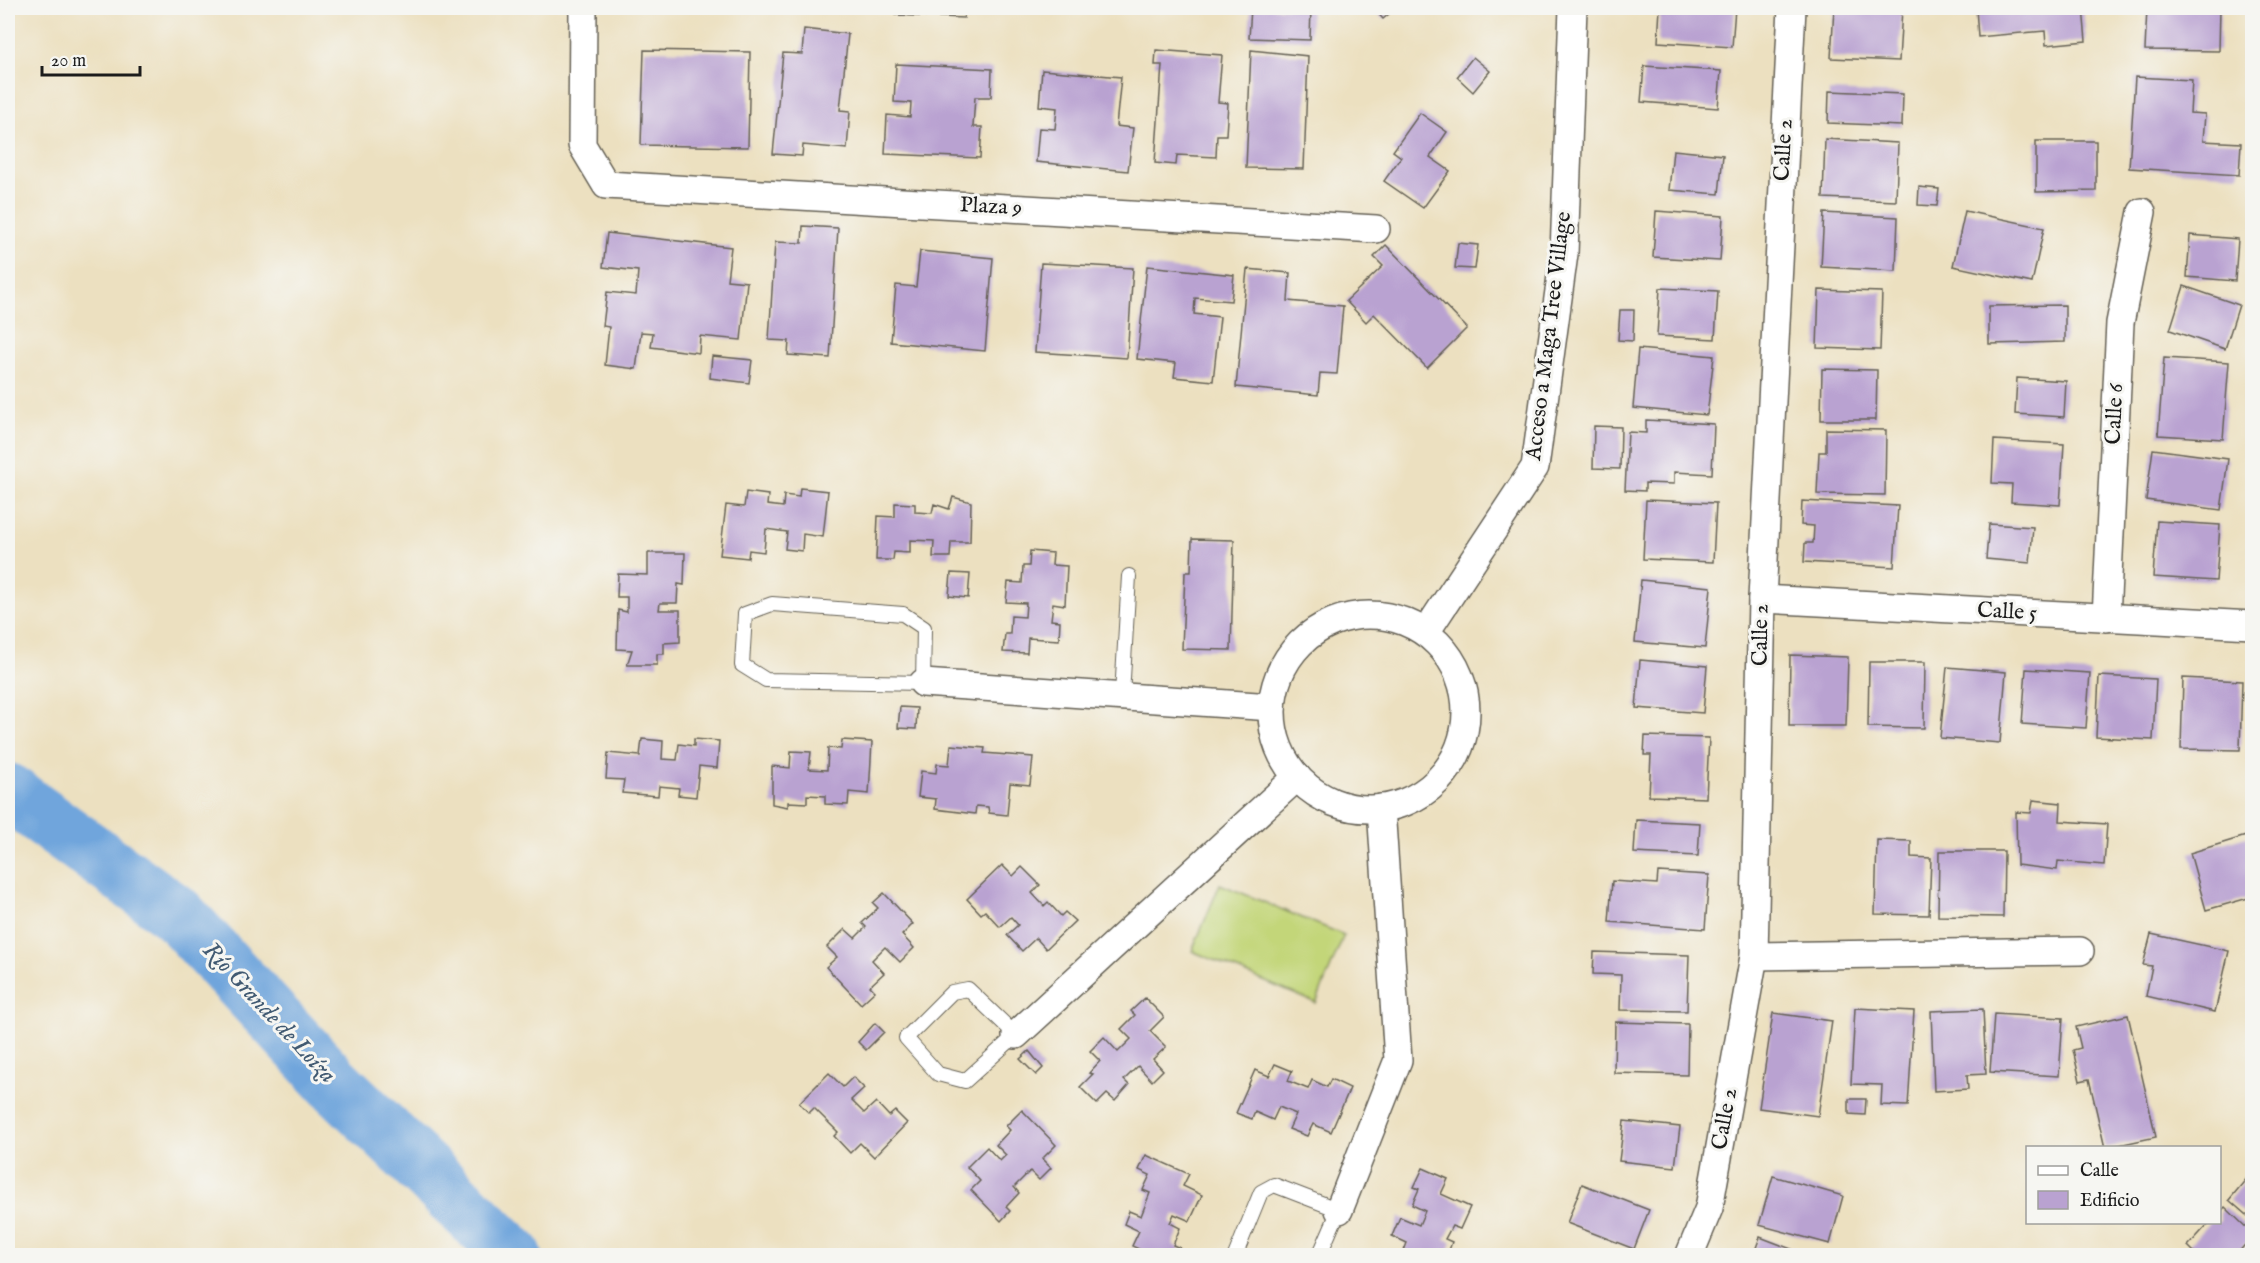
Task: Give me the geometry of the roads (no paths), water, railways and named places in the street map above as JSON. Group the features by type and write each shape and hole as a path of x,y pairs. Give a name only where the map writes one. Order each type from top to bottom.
{"street":[{"name":"Plaza 9","path":"584,8 582,145 606,185 1376,229"},
{"name":"Acceso a Maga Tree Village","path":"1426,632 1535,466 1564,254 1573,8"},
{"name":"Calle 2","path":"1689,1256 1709,1208 1754,956 1762,599 1792,8"},
{"name":"Calle 6","path":"2106,618 2120,323 2142,212"},
{"name":"Calle 5","path":"1762,599 2253,625"},
{"path":"1370,614 1400,619 1426,632 1449,656 1464,686 1466,719 1458,751 1439,779 1413,799 1381,808 1350,808 1322,797 1297,777 1283,756 1275,733 1272,707 1278,678 1293,652 1315,632 1341,618 1370,614"},
{"path":"923,683 1272,707"},
{"path":"1016,1035 1297,777"},
{"path":"1339,1210 1398,1060 1381,808"},
{"path":"1754,956 2080,951"}],"lane":[{"path":"1122,695 1129,576"},
{"path":"772,604 903,614 924,628 923,683 766,680 742,665 745,614 772,604"},
{"path":"968,990 1016,1035 965,1081 938,1074 906,1038 952,992 968,990"},
{"path":"1235,1256 1261,1192 1274,1185 1339,1210 1319,1256"}],"waterway":[{"name":"Río Grande de Loíza","path":"8,792 177,914 332,1081 514,1256"}]}
